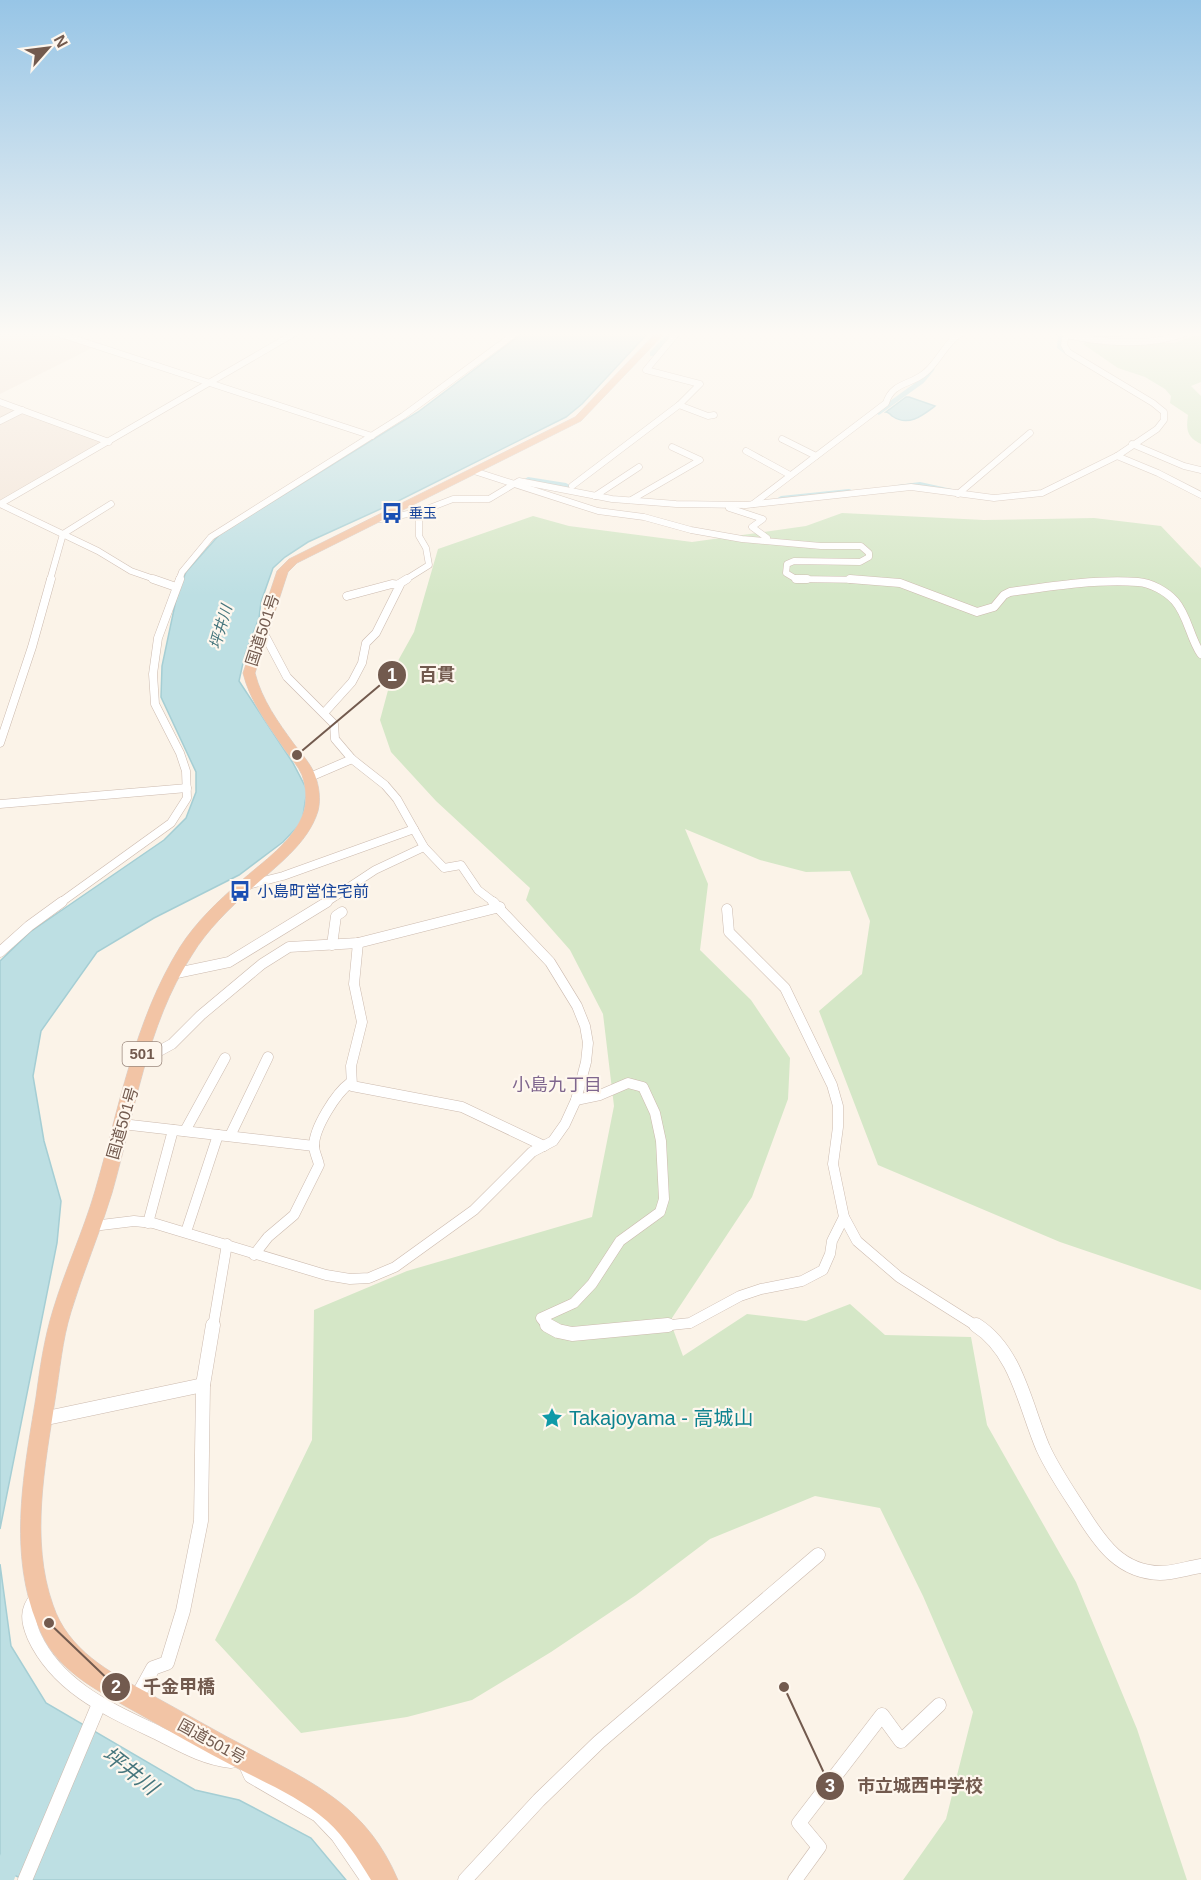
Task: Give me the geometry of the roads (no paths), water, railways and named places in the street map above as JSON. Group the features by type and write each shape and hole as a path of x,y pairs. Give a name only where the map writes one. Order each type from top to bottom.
{"highway":[{"name":"国道501号","path":"385,1880 336,1813 304,1789 122,1693 67,1653 53,1633 42,1608 35,1575 32,1539 33,1501 42,1419 55,1332 93,1226 139,1062 163,991 188,947 202,930 246,885 293,843 309,816 314,797 314,785 250,683 249,673 283,571 293,561 332,540 380,519 573,421"}],"street":[{"path":"51,421 109,442"},
{"path":"0,504 144,421"},
{"path":"326,421 372,436"},
{"path":"0,952 28,926 171,823 187,798 186,771 153,695 153,674 158,638 182,572 211,537 395,421"},
{"path":"572,486 658,421"},
{"path":"753,504 863,421"},
{"path":"380,519 419,512 453,499 489,499 512,484 526,481 632,499 719,505 753,504 911,487 994,498 1042,493 1117,456 1162,424 1163,421"},
{"path":"959,493 1030,433"},
{"path":"782,439 816,456"},
{"path":"1132,444 1184,466 1201,470"},
{"path":"632,499 700,460 672,447"},
{"path":"746,451 790,474"},
{"path":"1117,456 1158,473 1201,495"},
{"path":"597,494 639,467"},
{"path":"474,471 598,512 644,517 691,530 742,538 821,546 861,546 869,553 868,557 860,562 794,561 787,564 786,573 796,579 841,578 900,583 977,612 994,607 1004,595 1010,592 1044,586 1140,582 1165,591 1180,606 1201,654"},
{"path":"0,504 98,550 131,571 176,587"},
{"path":"0,743 32,647 63,534 111,504"},
{"path":"719,505 761,517 762,521 752,527 767,538"},
{"path":"347,596 399,584 429,565 426,548 419,536 419,512"},
{"path":"324,713 338,701 351,684 365,657 366,643 376,633 400,588 399,584"},
{"path":"93,1226 134,1221 148,1223 186,1232 254,1255 326,1275 350,1279 369,1278 395,1267 474,1210 532,1152 554,1141 576,1100 586,1062 588,1043 585,1026 569,990 550,962 500,907 478,890 461,865 444,868 424,847 397,799 386,785 352,759 335,739 334,724 287,677 262,630"},
{"path":"310,777 352,759"},
{"path":"0,804 187,788"},
{"path":"246,885 284,876 414,829"},
{"path":"172,974 229,962 292,925 375,870 424,847"},
{"path":"139,1062 172,1044 224,996 281,951 290,948 358,943 500,907"},
{"path":"727,909 729,932 785,988 832,1085 838,1106 838,1127 833,1164 844,1217 850,1232 865,1250 921,1292 982,1329 999,1347 1011,1364 1043,1447 1058,1477 1103,1546 1131,1567 1148,1571 1161,1573 1201,1566"},
{"path":"332,945 336,916 342,912"},
{"path":"254,1255 268,1237 294,1215 319,1165 314,1146 327,1111 341,1089 350,1083 356,1038 362,1025 362,1011 354,990 358,943"},
{"path":"230,1136 268,1057"},
{"path":"185,1131 225,1058"},
{"path":"350,1083 355,1087 462,1107 544,1146"},
{"path":"576,1100 600,1095 628,1083 644,1087 653,1101 657,1116 664,1199 660,1212 620,1240 592,1284 574,1303 541,1318 547,1328 553,1331 572,1334 690,1323 740,1296 761,1289 802,1281 823,1270 832,1242 844,1217"},
{"path":"122,1124 314,1146"},
{"path":"148,1223 172,1130"},
{"path":"186,1232 218,1135"},
{"path":"136,1699 153,1668 167,1663 183,1611 201,1521 203,1385 227,1244"},
{"path":"42,1419 203,1385"},
{"path":"465,1880 509,1831 618,1724 773,1596 818,1555"},
{"path":"39,1595 33,1601 28,1613 35,1641 45,1659 97,1710 198,1753 229,1762 242,1758 251,1776 318,1815 338,1836 368,1880"},
{"path":"795,1880 819,1847 798,1823 882,1715 901,1741 939,1705"},
{"path":"25,1880 97,1710"}],"water":[{"name":"坪井川","path":"404,421 559,421 398,501 308,542 273,568 261,602 259,618 245,654 239,681 293,763 307,790 302,822 283,842 239,875 154,918 97,952 41,1031 33,1076 44,1141 61,1201 57,1243 0,1529 0,961 30,932 164,840 186,818 196,792 196,772 161,697 162,666 177,595 186,572 220,534"},
{"name":"坪井川","path":"0,1564 11,1646 46,1703 195,1790 239,1800 311,1838 346,1880 25,1880 0,1869"}],"waterway":[{"path":"528,480 566,486"},
{"path":"897,488 920,485 949,491"},
{"path":"781,499 849,492"},
{"path":"3,1880 12,1854"}],"place":[{"name":"垂玉","path":"392,513"},
{"name":"百貫","path":"297,755"},
{"name":"小島町営住宅前","path":"240,891"},
{"name":"Takajoyama - 高城山","path":"552,1418"},
{"name":"千金甲橋","path":"49,1623"},
{"name":"市立城西中学校","path":"784,1687"}],"district":[{"name":"小島九丁目","path":"557,1085"}]}
